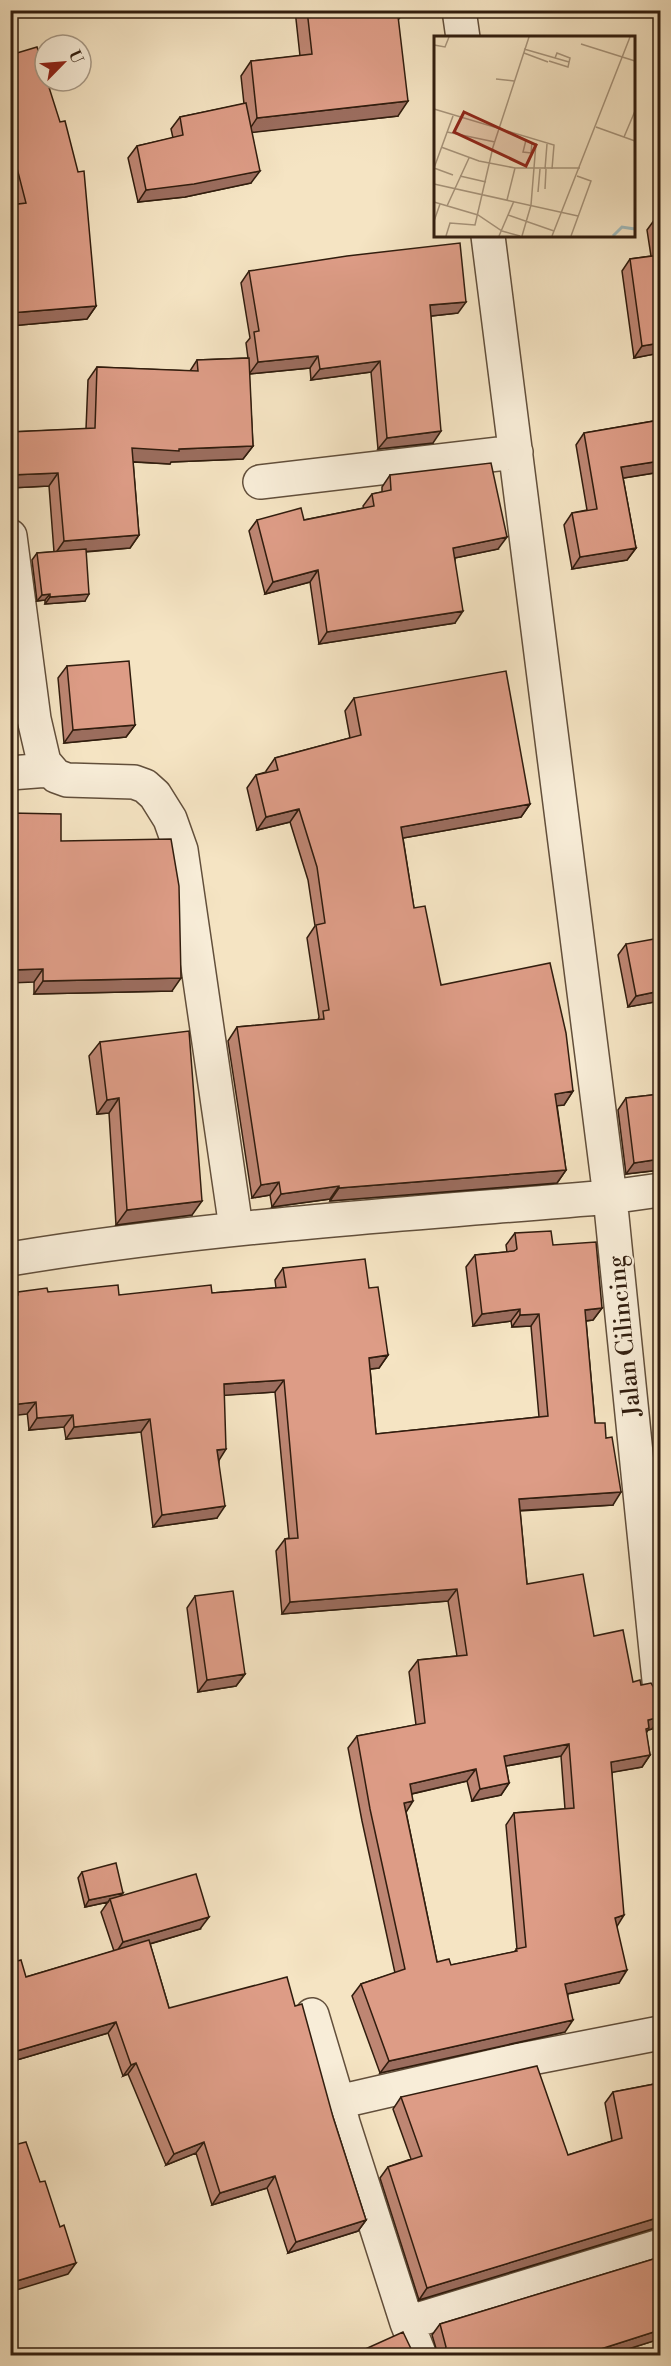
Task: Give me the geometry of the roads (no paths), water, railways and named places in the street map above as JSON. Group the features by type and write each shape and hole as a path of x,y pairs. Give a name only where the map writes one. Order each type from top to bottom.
{"street":[{"path":"459,10 463,36"},
{"name":"Jalan Cilincing","path":"488,237 610,1197 660,1690"},
{"path":"260,482 516,452"},
{"path":"10,536 34,719 40,746 49,770 56,776 68,780 134,782 145,786 155,795 170,819 182,861 236,1228"},
{"path":"10,773 49,770"},
{"path":"10,1259 94,1245 236,1228 610,1197 660,1190"},
{"path":"312,2016 406,2323 420,2355"},
{"path":"338,2102 516,2061 660,2033"},
{"path":"406,2323 660,2246"}]}
